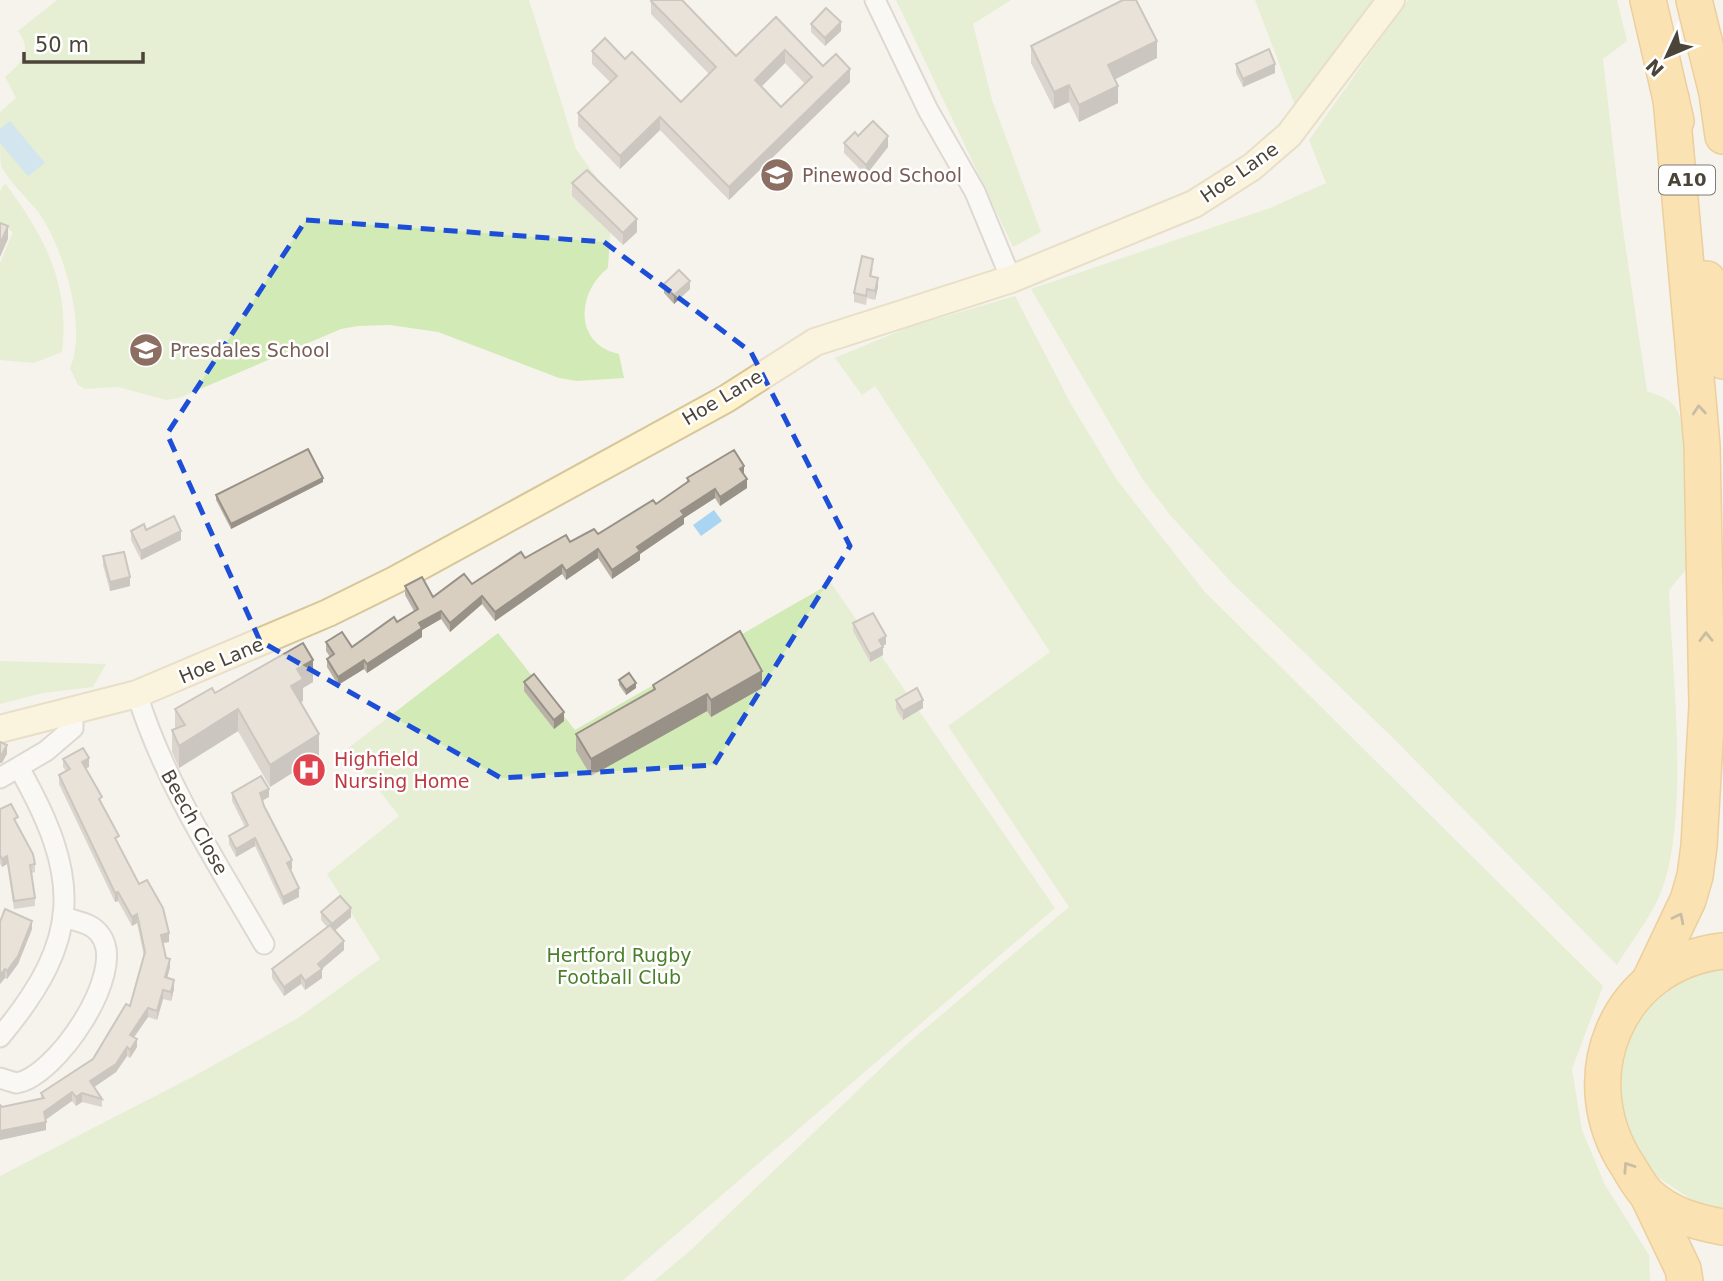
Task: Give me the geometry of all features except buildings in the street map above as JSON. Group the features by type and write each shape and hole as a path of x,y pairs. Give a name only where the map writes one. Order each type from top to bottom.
{"highway":[{"name":"A10","path":"1647,0 1671,98 1723,361"},
{"path":"1694,0 1720,107 1723,136"},
{"path":"1650,980 1688,901 1695,876 1707,706 1702,445 1671,98"},
{"path":"1685,1281 1683,1269 1648,1196 1615,1147 1606,1124 1601,1080 1612,1034 1631,999 1650,980 1678,964 1723,951"},
{"path":"1648,1196 1686,1219 1723,1227"}],"street":[{"path":"875,0 928,110 975,192 1011,279"},
{"name":"Hoe Lane","path":"0,729 73,713 137,694 328,613 395,580 726,399 815,342 1011,279 1194,204 1252,167 1289,135 1391,0"},
{"name":"Beech Close","path":"137,694 161,761 264,944"},
{"path":"0,778 19,768 71,731 73,713"},
{"path":"0,1037 38,988 63,917 64,881 57,847 46,816 19,768"},
{"path":"0,1078 16,1083 42,1073 84,1020 104,978 108,954 101,936 86,924 63,917"}],"highlighted area":[{"path":"306,220 604,242 751,352 850,546 714,765 501,778 260,641 167,434"}],"green space":[{"name":"Presdales School","path":"57,0 529,0 576,149 597,178 583,192 611,221 608,268 590,290 585,316 587,329 594,340 619,354 624,378 577,381 559,378 438,332 390,325 341,329 179,398 166,400 118,387 85,389 78,385 70,368 75,351 76,332 64,266 39,213 1,166 0,112 16,98 5,77 21,61 25,51 18,31"},
{"path":"896,0 1011,0 973,24 992,100 1041,232 1013,247"},
{"path":"1255,0 1373,0 1327,71 1317,84 1294,103"},
{"path":"1408,0 1617,0 1627,41 1603,59 1621,216 1647,391 1662,397 1675,407 1684,435 1690,555 1688,567 1669,590 1676,704 1677,789 1669,866 1655,906 1617,965 1392,737 1231,582 1171,516 1143,480 1031,289 1270,208 1326,183 1309,140"},
{"path":"5,183 43,242 52,262 62,304 62,352 34,363 0,360 0,263 13,232 0,224 0,191"},
{"path":"1015,296 1072,406 1117,480 1204,591 1603,986 1572,1069 1582,1130 1605,1185 1649,1255 1650,1281 654,1281 692,1249 901,1049 1069,907 948,726 1050,652 875,386 862,395 835,358 909,327"},
{"name":"Hertford Rugby Football Club","path":"831,583 1055,908 622,1281 0,1281 0,1176 196,1075 298,1018 380,959 327,874 399,816 347,749 498,633 575,730"},
{"path":"0,661 106,664 93,687 43,693 0,704"},
{"path":"1723,962 1723,1208 1692,1200 1650,1172 1618,1113 1622,1044 1650,998 1695,969"}],"water":[{"path":"10,121 45,163 28,176 0,143 0,129"},
{"path":"714,510 722,521 701,536 693,525"}],"place":[{"name":"Pinewood School","path":"777,175"},
{"name":"Presdales School","path":"146,350"},
{"name":"Highfield Nursing Home","path":"309,770"}]}
